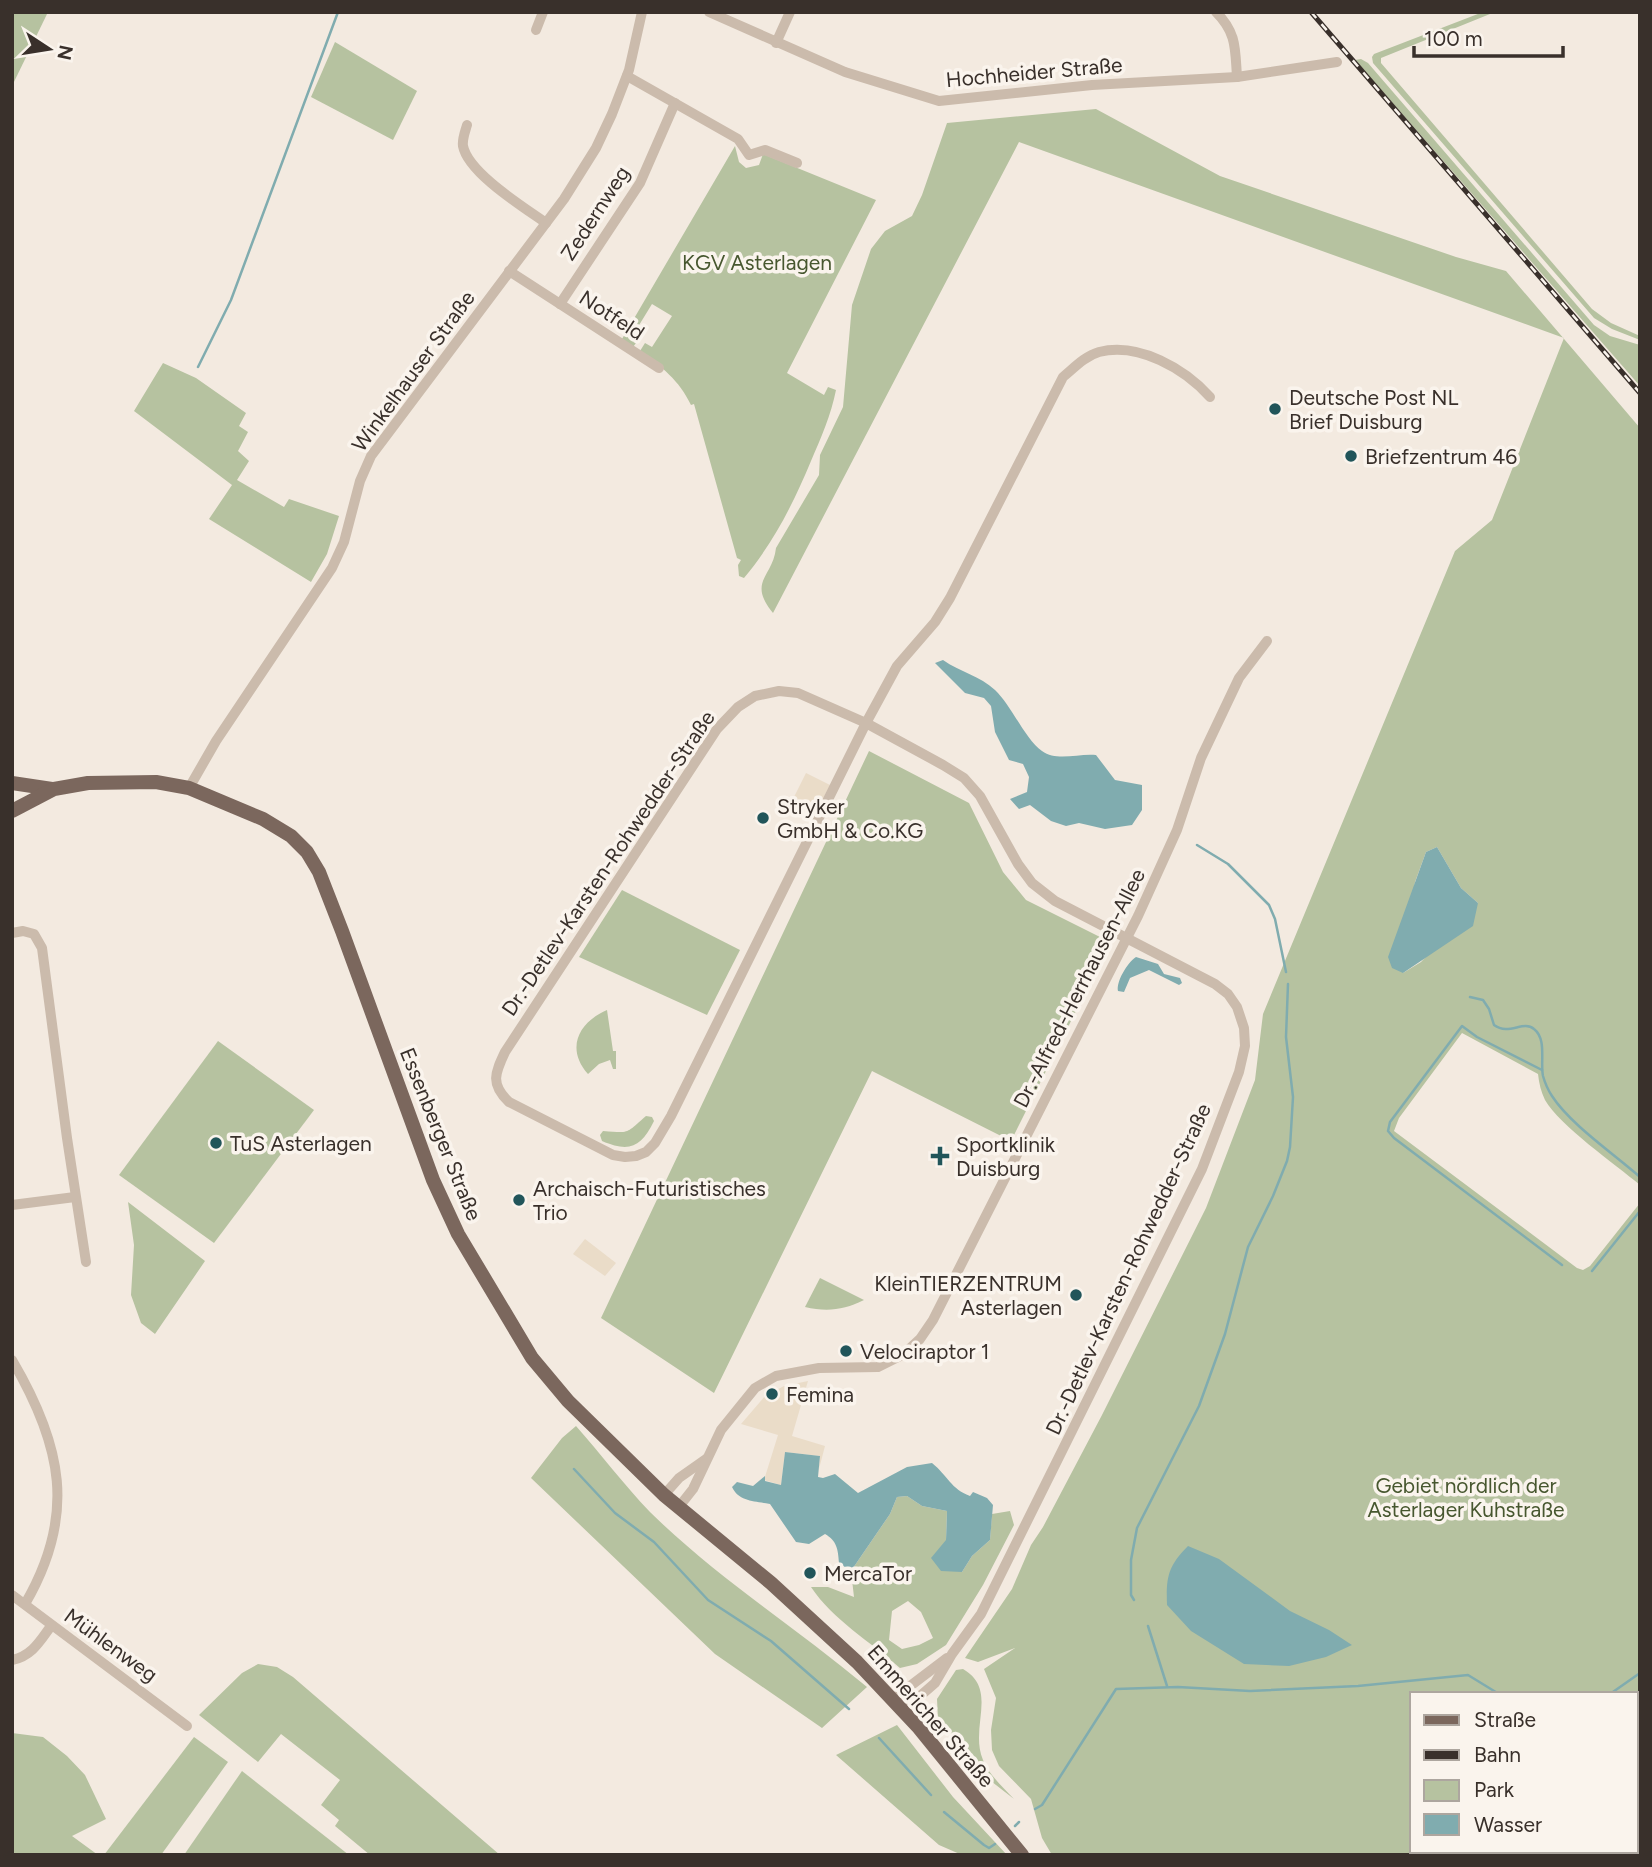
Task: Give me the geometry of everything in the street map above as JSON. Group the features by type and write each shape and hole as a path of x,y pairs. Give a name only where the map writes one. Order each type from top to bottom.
{"main road":[{"name":"Essenberger Straße","path":"54,789 103,782 156,782 189,788 263,819 290,836 307,852 319,872 432,1180 458,1234 532,1358 568,1401 664,1495 771,1584"},
{"path":"12,783 54,789"},
{"path":"14,806 54,789"},
{"name":"Emmericher Straße","path":"771,1584 830,1635 904,1710 1022,1855"}],"street":[{"path":"536,30 543,12"},
{"name":"Winkelhauser Straße","path":"189,788 231,718 332,568 344,542 360,481 371,456 564,200 596,148 627,76 642,12"},
{"name":"Hochheider Straße","path":"709,12 845,72 939,101 1092,85 1237,77 1337,62"},
{"path":"776,43 790,12"},
{"path":"1216,12 1228,24 1234,37 1237,77"},
{"path":"627,76 738,139 749,155 765,150 797,163"},
{"name":"Zedernweg","path":"560,304 640,183 675,103"},
{"path":"467,125 463,144 465,152 482,174 494,187 546,223"},
{"name":"Notfeld","path":"509,271 659,368"},
{"path":"866,723 897,666 935,622 950,598 1063,377 1080,362 1098,352 1131,352 1157,359 1182,372 1198,383 1210,397"},
{"name":"Dr.-Alfred-Herrhausen-Allee","path":"678,1508 693,1489 721,1430 755,1388 776,1376 819,1368 878,1367 904,1354 920,1339 933,1320 1127,937 1177,830 1201,758 1238,678 1267,641"},
{"name":"Dr.-Detlev-Karsten-Rohwedder-Straße","path":"866,723 671,1115 646,1152 636,1156 613,1155 509,1102 498,1092 496,1080 497,1069 505,1052 717,729 738,707 756,696 779,691 806,696 866,723 964,778 980,796 1017,864 1032,883 1055,901 1198,973 1228,994 1237,1007 1244,1028 1245,1046 1239,1072 1202,1169 981,1614 952,1654 935,1684 904,1710"},
{"path":"12,933 23,931 34,934 42,948 86,1262"},
{"path":"12,1205 75,1197"},
{"path":"12,1360 26,1383 44,1424 57,1474 59,1498 47,1559 25,1604"},
{"name":"Dr.-Alfred-Herrhausen-Allee","path":"664,1495 680,1478 708,1457"},
{"name":"Mühlenweg","path":"12,1595 187,1726"},
{"path":"12,1660 27,1656 51,1626"},
{"name":"Dr.-Detlev-Karsten-Rohwedder-Straße","path":"893,1699 952,1654"}],"green space":[{"path":"12,12 48,12 12,86"},
{"path":"1483,12 1495,12 1381,58 1381,63 1592,309 1611,323 1640,336 1640,340 1612,329 1594,318 1373,63 1374,54"},
{"path":"335,42 417,91 393,140 311,97"},
{"path":"1361,59 1368,63 1594,325 1610,336 1640,345 1640,386 1355,60"},
{"path":"1096,109 1220,176 1456,257 1506,271 1563,338 1019,142 773,613 762,593 762,586 776,548 819,475 820,455 843,407 852,305 871,249 885,231 912,216 947,123"},
{"name":"KGV Asterlagen","path":"735,146 739,162 746,168 759,165 763,154 876,200 787,373 824,395 828,387 836,390 822,435 790,507 765,551 744,578 739,576 738,565 741,560 737,558 694,404 691,405 669,375 640,351 645,343 652,347 672,316 652,304 633,335 639,339 633,347 622,339"},
{"name":"Gebiet nördlich der Asterlager Kuhstraße","path":"1564,339 1640,428 1640,1185 1575,1133 1552,1110 1540,1087 1538,1074 1462,1033 1399,1118 1394,1131 1583,1270 1590,1266 1640,1203 1640,1855 1052,1855 1042,1838 1031,1799 999,1766 992,1750 991,1730 996,1698 984,1669 1015,1648 978,1662 965,1658 1012,1589 1031,1545 1102,1415 1206,1208 1255,1080 1263,1014 1455,551 1492,520","holes":["1437,847 1461,888 1478,903 1421,962 1403,973 1415,882 1426,852"]},
{"path":"163,363 196,378 246,413 239,426 248,432 238,451 249,461 237,480 284,507 289,499 339,516 327,554 311,582 209,519 232,485 134,411"},
{"path":"869,751 969,803 1003,872 1026,900 1102,938 1102,959 1011,1141 872,1071 714,1393 601,1318"},
{"path":"622,890 740,950 707,1015 579,957"},
{"path":"607,1010 613,1051 616,1051 616,1069 613,1069 610,1060 599,1064 588,1074 577,1055 578,1037 589,1021"},
{"name":"TuS Asterlagen","path":"218,1041 314,1110 214,1243 119,1175"},
{"path":"646,1116 652,1117 654,1121 644,1137 634,1145 620,1147 602,1141 600,1135 603,1131 627,1131"},
{"path":"128,1202 205,1261 155,1334 141,1323 131,1295 134,1245"},
{"path":"820,1278 864,1300 835,1309 805,1307"},
{"path":"576,1426 640,1502 675,1536 867,1687 822,1728 715,1654 531,1478 562,1438"},
{"path":"907,1496 922,1506 947,1511 946,1540 962,1572 972,1556 990,1540 992,1514 1010,1511 1014,1525 983,1585 946,1645 917,1664 900,1668 830,1610 811,1587 828,1587 854,1597 851,1571 890,1514 897,1497","holes":["908,1601 921,1612 933,1638 902,1649 889,1640 892,1611"]},
{"path":"258,1664 277,1667 293,1677 500,1855 370,1855 335,1826 339,1820 321,1805 340,1780 281,1734 258,1762 199,1715 242,1673"},
{"path":"963,1669 974,1678 979,1687 979,1735 983,1760 993,1776 1014,1799 987,1778 938,1719 937,1699 956,1670"},
{"path":"897,1725 953,1797 1007,1855 962,1855 939,1845 836,1755"},
{"path":"12,1733 43,1737 85,1775 106,1819 72,1836 98,1855 12,1855"},
{"path":"194,1737 228,1762 161,1855 104,1855"},
{"path":"242,1771 349,1855 184,1855"}],"shaded area":[{"path":"806,773 830,785 815,815 791,803"},
{"path":"585,1239 616,1263 605,1276 573,1254"},
{"path":"808,1381 792,1436 825,1446 819,1469 820,1456 785,1452 781,1485 764,1480 778,1435 741,1424 765,1396 784,1386"}],"water":[{"path":"943,660 995,690 1030,739 1042,751 1061,757 1096,755 1115,780 1142,785 1142,810 1132,825 1105,829 1079,823 1066,826 1051,821 1030,805 1019,809 1010,799 1027,792 1029,777 1023,764 1009,760 995,732 991,706 984,698 965,693 935,663"},
{"path":"1437,847 1461,888 1478,903 1473,926 1403,973 1392,968 1388,957 1426,852"},
{"path":"1136,957 1158,964 1164,974 1180,978 1182,983 1179,985 1149,970 1130,978 1124,992 1118,991 1123,973"},
{"path":"785,1452 820,1456 818,1477 835,1474 858,1493 907,1467 932,1463 958,1490 970,1496 973,1492 987,1498 993,1505 990,1540 972,1556 962,1572 941,1571 931,1558 946,1540 947,1511 922,1506 907,1496 897,1497 890,1514 851,1571 839,1563 836,1546 825,1534 809,1544 796,1542 770,1504 743,1498 732,1487 737,1482 753,1486 765,1476 765,1481 781,1485"},
{"path":"1188,1546 1219,1559 1290,1611 1352,1645 1326,1657 1289,1666 1244,1664 1191,1631 1167,1605 1167,1587 1172,1566"}],"waterway":[{"path":"198,367 231,300 338,12"},
{"path":"1197,845 1228,864 1269,905 1275,919 1286,972"},
{"path":"1134,1600 1131,1595 1131,1560 1137,1528 1199,1406 1225,1334 1248,1247 1287,1161 1293,1097 1286,1037 1288,984"},
{"path":"1470,997 1483,1000 1494,1025 1505,1029 1525,1026 1538,1033 1543,1076 1552,1096 1581,1128 1640,1177"},
{"path":"1542,1070 1477,1037 1462,1026 1390,1122 1388,1131 1562,1265"},
{"path":"1592,1271 1640,1211"},
{"path":"574,1469 615,1513 654,1542 708,1600 771,1641 849,1709"},
{"path":"1148,1626 1167,1686"},
{"path":"1613,1692 1640,1673"},
{"path":"1035,1809 1042,1805 1116,1689 1178,1687 1250,1691 1358,1686 1468,1675 1496,1692"},
{"path":"879,1738 931,1795"},
{"path":"944,1812 984,1845 989,1848 995,1844"},
{"path":"1015,1826 1019,1822"}],"railway":[{"path":"1311,12 1640,393"}],"place":[{"name":"Deutsche Post NL Brief Duisburg","path":"1275,409"},
{"name":"Briefzentrum 46","path":"1351,456"},
{"name":"Stryker GmbH & Co.KG","path":"763,818"},
{"name":"TuS Asterlagen","path":"216,1143"},
{"name":"Sportklinik Duisburg","path":"940,1156"},
{"name":"Archaisch-Futuristisches Trio","path":"519,1200"},
{"name":"KleinTIERZENTRUM Asterlagen","path":"1076,1295"},
{"name":"Velociraptor 1","path":"846,1351"},
{"name":"Femina","path":"772,1394"},
{"name":"MercaTor","path":"810,1573"}]}
